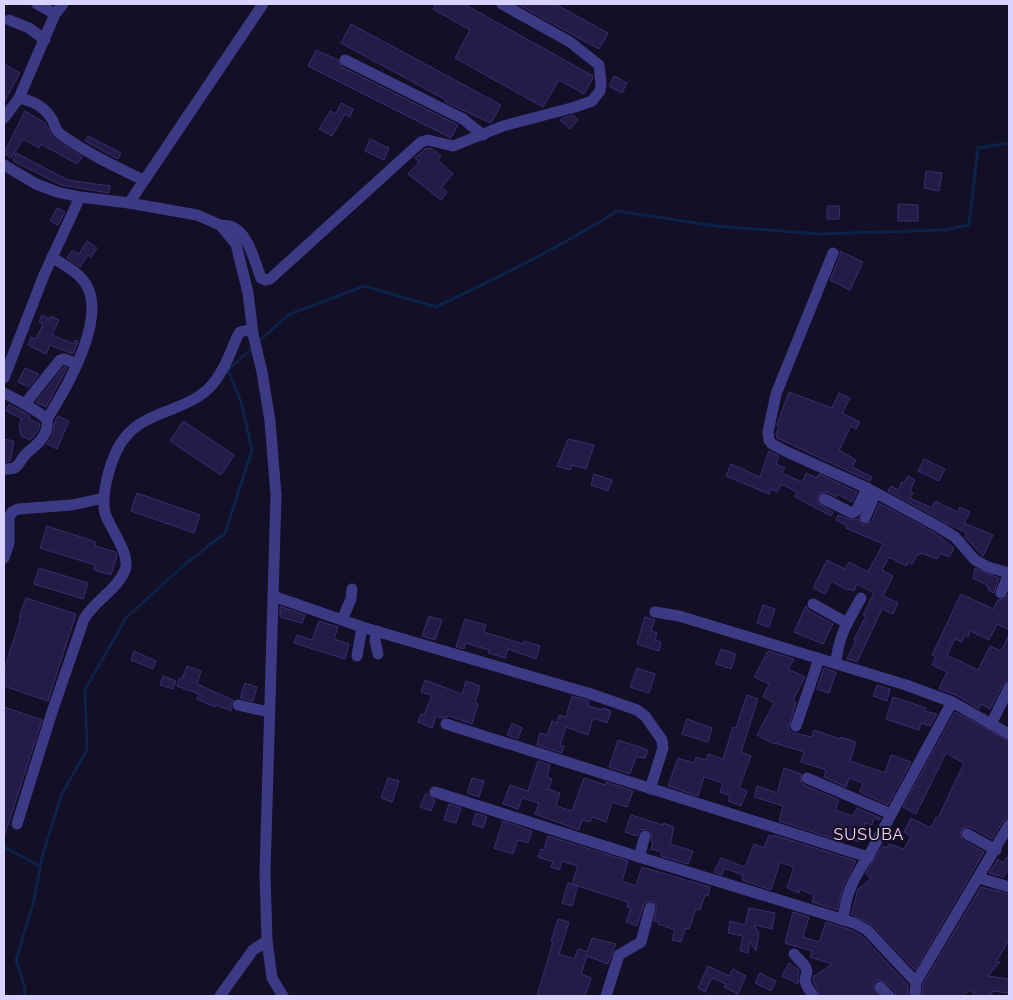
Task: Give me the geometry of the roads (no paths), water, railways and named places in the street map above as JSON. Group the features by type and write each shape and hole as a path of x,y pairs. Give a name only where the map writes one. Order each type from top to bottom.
{"street":[{"path":"37,4 55,14"},
{"path":"4,118 19,98 55,14 63,4"},
{"path":"129,202 263,4"},
{"path":"4,165 36,184 57,192 80,197 129,202 197,215 220,225 232,226 241,232 248,244 261,278 265,280 270,279 417,145 428,140 453,146 503,126 592,101 600,91 599,65 570,42 502,4"},
{"path":"9,20 29,28 45,40"},
{"path":"345,60 463,119 482,135"},
{"path":"19,98 30,100 48,112 55,129 68,139 102,160 139,178"},
{"path":"4,378 52,257 80,197"},
{"path":"220,225 236,244 248,293 254,337 270,421 276,496 265,873 266,941 272,978 283,996"},
{"path":"833,253 776,394 768,432 769,440 772,444 785,451 871,491 955,537 975,560 988,567 1009,573 1001,593"},
{"path":"4,469 12,469 19,466 26,453 38,445 45,434 48,425 47,419 64,392 77,364 92,315 92,295 83,279 52,257"},
{"path":"17,824 52,712 84,619 90,609 113,587 125,569 126,557 105,513 104,498 117,449 126,436 137,426 154,415 192,401 207,390 222,372 240,332 248,330 254,337"},
{"path":"25,404 60,360 64,359 77,364"},
{"path":"4,393 47,419"},
{"path":"824,499 852,513 856,511 871,491"},
{"path":"865,518 871,491"},
{"path":"9,518 12,512 18,509 72,505 104,498"},
{"path":"4,506 9,518 9,543 4,558"},
{"path":"342,620 350,602 352,589"},
{"path":"273,596 362,627 591,694 637,710 645,716 662,740 663,748 650,789"},
{"path":"836,663 837,647 842,633 861,598"},
{"path":"813,604 847,623"},
{"path":"655,612 679,616 836,663 952,702 1009,734"},
{"path":"357,656 362,627"},
{"path":"378,632 375,640 378,654"},
{"path":"796,726 819,659"},
{"path":"991,724 1009,688"},
{"path":"843,920 848,891 855,876 868,858 952,702"},
{"path":"238,705 269,712"},
{"path":"446,724 868,858"},
{"path":"807,778 892,814"},
{"path":"435,792 854,923 866,930 916,982"},
{"path":"915,996 916,982 996,850 1009,825"},
{"path":"967,834 996,850"},
{"path":"639,857 645,836"},
{"path":"979,878 1009,888"},
{"path":"606,996 619,955 641,942 650,908"},
{"path":"220,996 253,950 266,941"},
{"path":"794,954 805,966 807,971 806,986 814,996"},
{"path":"880,987 889,996"}],"waterway":[{"path":"257,343 288,315 364,286 436,307 551,250 617,211 716,226 818,234 944,230 969,225 978,148 1009,143"},
{"path":"25,996 25,988 16,960 34,900 42,857 61,796 87,749 85,690 126,618 184,565 225,533 252,450 241,402 228,370 253,347"},
{"path":"4,847 40,866"}],"district":[{"name":"SUSUBA","path":"869,834"}]}
